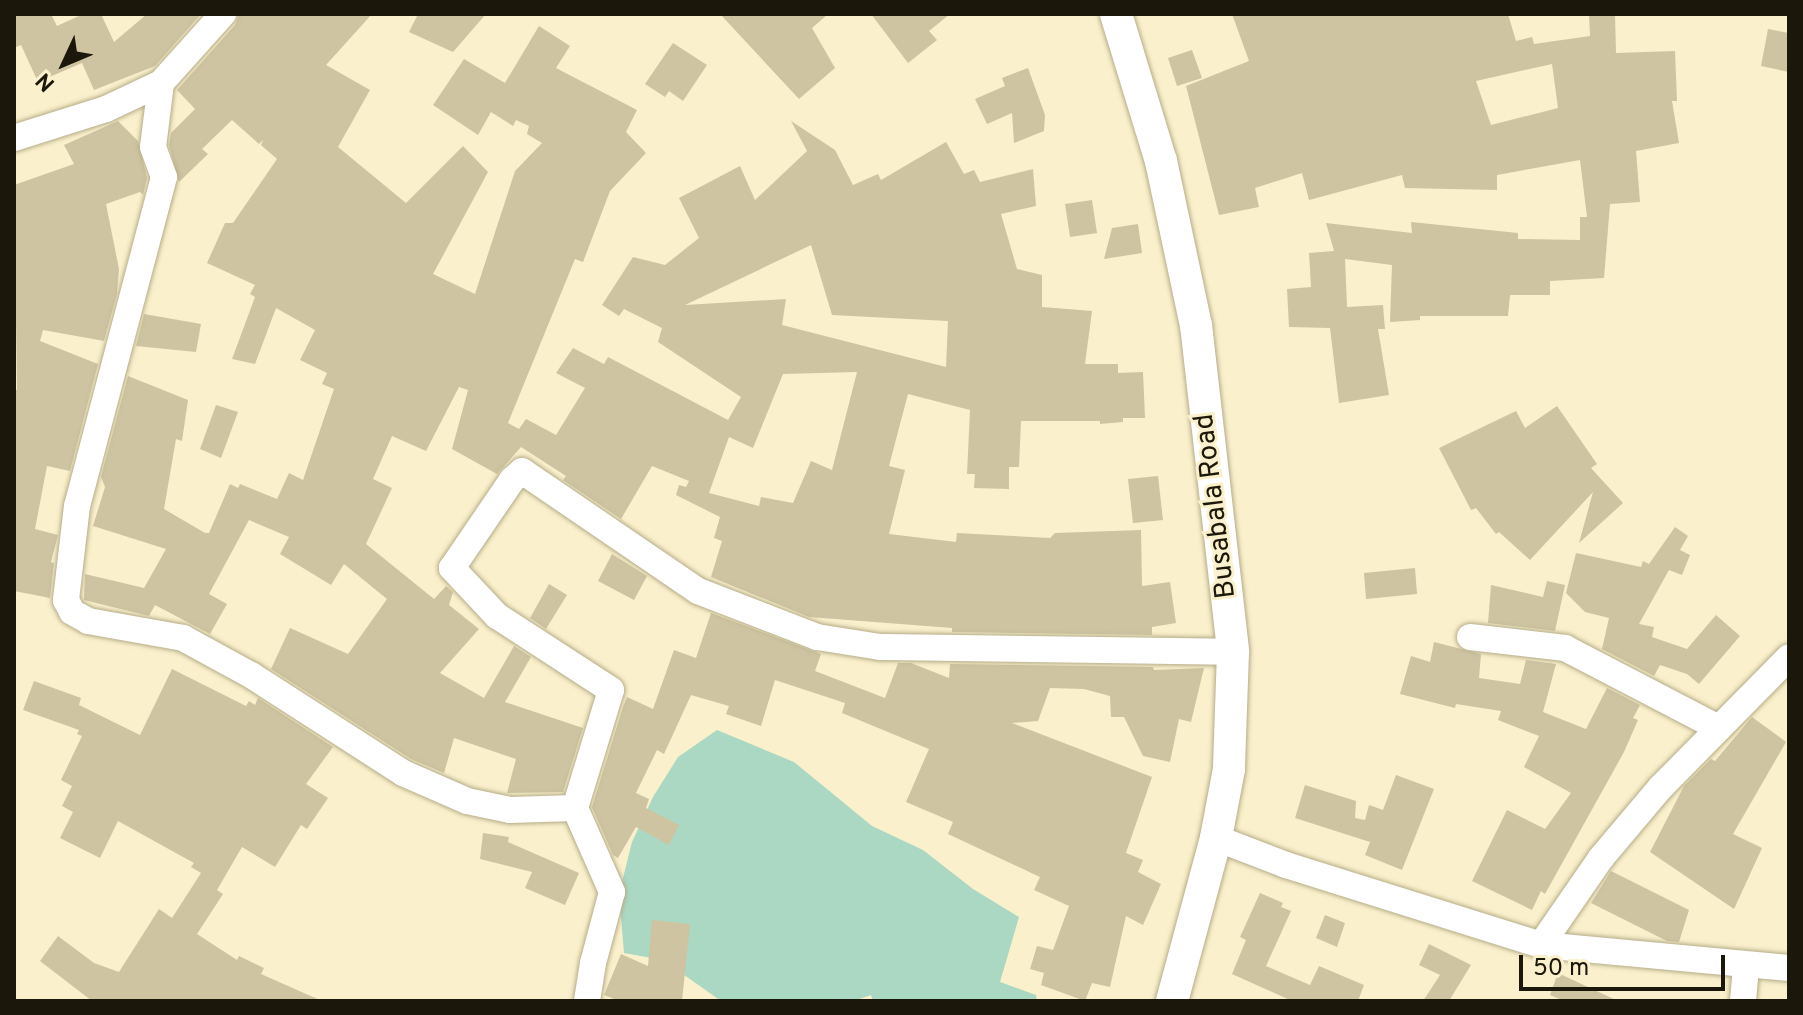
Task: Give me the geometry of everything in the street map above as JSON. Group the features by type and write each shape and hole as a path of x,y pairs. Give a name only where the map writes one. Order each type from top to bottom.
{"street":[{"path":"14,138 106,109 161,83 223,14"},
{"name":"Busabala Road","path":"1116,14 1161,161 1196,325 1233,652 1229,769 1216,838 1172,1001"},
{"path":"161,83 153,147 164,177 77,506 66,600 72,612 88,621 183,638 251,675 403,773 467,801 510,810 575,808"},
{"path":"587,1001 593,963 612,892 575,808 611,690 497,616 452,568 502,493 522,471 698,591 817,637 880,647 1233,652"},
{"path":"1470,637 1565,648 1717,727"},
{"path":"1541,945 1601,858 1717,727 1789,657"},
{"path":"1216,838 1286,865 1541,945 1789,968"},
{"path":"1743,1001 1746,965"}],"green space":[{"path":"717,730 794,762 872,826 923,850 973,889 1019,917 1000,982 1036,995 1037,1001 873,1001 871,995 854,1001 721,1001 663,960 624,953 619,894 632,842 653,797 678,757"}],"building":[{"path":"14,14 51,14 57,26 83,14 101,14 114,42 147,14 201,14 155,66 94,90 82,63 38,82 21,45 14,48"},
{"path":"239,14 372,14 326,65 370,90 338,147 406,203 463,146 488,172 433,274 475,294 515,171 542,143 527,134 529,126 516,120 513,126 491,112 478,135 433,105 464,59 505,83 539,26 570,46 556,68 637,110 626,132 646,153 610,191 583,262 575,259 508,423 519,429 526,419 556,435 585,388 556,373 573,348 604,364 608,357 728,420 741,397 658,342 662,328 624,309 619,316 602,305 633,257 665,265 699,238 679,198 740,166 755,200 807,151 791,121 835,150 853,185 878,174 881,180 946,142 964,174 974,170 980,182 1033,169 1036,206 1001,214 1017,269 1042,275 1042,307 1092,311 1085,364 1118,364 1118,373 1143,372 1145,418 1123,418 1123,422 1100,424 1100,421 1021,421 1019,467 1009,467 1009,489 974,488 975,474 967,474 970,410 908,394 889,466 905,470 889,534 956,542 957,533 1050,538 1055,533 1141,530 1142,586 1170,582 1176,623 1152,627 1152,635 952,632 952,628 809,617 711,577 722,541 714,538 720,517 676,495 679,485 686,487 689,481 652,466 621,519 563,480 566,476 521,447 497,474 452,449 468,390 459,387 426,451 392,436 373,479 392,488 366,544 434,599 446,586 453,592 449,605 479,629 440,673 484,698 514,646 531,657 505,702 583,728 563,792 507,793 516,759 454,738 444,773 411,759 271,669 290,628 348,654 387,599 344,564 331,585 280,554 289,537 249,520 209,594 227,604 210,634 155,605 149,616 84,600 85,574 144,588 166,549 93,526 105,487 101,477 128,376 188,400 182,441 176,439 164,509 205,533 209,533 230,484 238,488 240,484 277,499 289,473 303,480 334,389 322,384 327,373 300,360 315,330 276,308 255,364 232,359 255,297 250,294 255,285 207,263 225,223 233,223 277,159 261,145 263,140 259,144 232,120 202,149 208,154 179,182 169,145 171,133 195,109 177,90 235,25","holes":["811,245 832,315 948,321 946,367 782,325 786,299 685,305","857,372 832,470 811,461 793,503 761,497 759,506 709,493 729,437 753,448 783,374"]},
{"path":"418,14 486,14 453,52 409,32"},
{"path":"720,14 828,14 812,28 835,68 799,99"},
{"path":"871,14 950,14 929,31 937,40 908,63"},
{"path":"1232,14 1508,14 1516,41 1532,37 1534,44 1590,36 1589,14 1615,14 1616,53 1675,51 1677,101 1672,101 1679,143 1636,151 1640,202 1610,204 1604,278 1550,281 1550,295 1510,295 1508,316 1420,316 1420,320 1390,322 1392,265 1345,259 1347,307 1383,305 1385,329 1378,329 1389,395 1339,403 1330,328 1289,327 1287,289 1311,287 1309,253 1334,251 1326,223 1412,233 1411,222 1518,233 1518,239 1580,240 1580,217 1587,217 1580,160 1497,175 1497,190 1405,188 1402,175 1309,200 1302,173 1255,188 1259,207 1219,215 1186,86 1249,61","holes":["1552,64 1558,108 1491,125 1476,81"]},
{"path":"1768,29 1789,33 1789,72 1761,66"},
{"path":"673,43 707,65 683,101 669,91 665,97 645,84"},
{"path":"1192,50 1202,78 1177,86 1168,58"},
{"path":"1028,68 1045,115 1044,131 1014,143 1012,113 987,124 975,99 1005,86 1002,78"},
{"path":"118,121 138,141 147,178 143,195 140,192 106,204 119,269 117,294 104,341 43,330 40,341 98,364 70,471 47,466 35,529 58,535 51,562 54,563 50,598 14,591 14,389 17,390 14,185 74,164 64,145"},
{"path":"1092,200 1097,233 1070,237 1065,204"},
{"path":"1138,224 1142,253 1104,259 1112,228"},
{"path":"144,314 201,324 196,352 136,346"},
{"path":"216,405 238,412 221,458 200,449"},
{"path":"1557,406 1597,464 1591,468 1623,503 1579,543 1593,492 1530,560 1499,532 1496,534 1476,508 1471,510 1439,448 1516,411 1525,428"},
{"path":"1158,476 1163,520 1133,523 1128,479"},
{"path":"1675,527 1688,536 1680,550 1690,555 1682,575 1669,570 1639,624 1654,627 1652,637 1687,649 1716,615 1740,636 1699,684 1687,674 1660,665 1654,676 1602,649 1609,618 1585,612 1566,593 1576,553 1641,567 1643,561 1649,564"},
{"path":"612,554 647,576 634,600 598,581"},
{"path":"1415,568 1417,594 1366,599 1364,573"},
{"path":"1547,581 1565,585 1555,631 1488,623 1491,585 1543,597"},
{"path":"549,584 567,595 546,629 530,618"},
{"path":"711,613 821,654 815,671 885,698 898,663 911,663 949,678 950,664 1153,667 1154,670 1204,668 1191,722 1179,719 1170,762 1143,756 1124,717 1111,717 1110,696 1084,689 1050,688 1038,721 1012,723 1152,777 1126,853 1143,860 1138,872 1161,884 1143,925 1126,916 1110,987 1092,983 1085,1001 1041,985 1044,973 1030,969 1037,946 1053,950 1069,906 1034,890 1040,877 948,834 953,822 906,802 929,749 842,713 845,703 775,680 761,726 726,714 729,706 691,695 664,754 657,750 636,793 649,799 646,808 679,825 669,845 636,827 618,858 613,855 592,807 627,697 653,709 674,650 696,658"},
{"path":"1434,642 1481,654 1479,678 1520,684 1526,660 1556,664 1543,712 1586,729 1607,688 1640,705 1633,718 1638,720 1624,752 1545,894 1541,891 1532,910 1472,881 1507,810 1545,829 1571,793 1524,767 1539,736 1498,720 1501,711 1456,704 1455,708 1400,694 1411,656 1430,662"},
{"path":"172,669 246,706 249,701 255,705 258,698 333,747 306,784 328,798 307,829 301,825 275,867 242,847 217,890 223,894 197,934 237,960 239,956 264,968 261,974 322,1001 92,1001 40,961 58,936 94,963 119,972 159,909 172,918 201,873 191,867 194,863 118,821 100,858 60,838 73,812 62,806 72,786 61,780 82,736 77,734 79,730 23,710 34,681 81,698 79,705 140,735"},
{"path":"1752,717 1786,742 1733,834 1762,848 1734,909 1650,852 1684,786 1711,759 1715,761"},
{"path":"1396,775 1434,789 1402,870 1365,855 1370,842 1295,818 1305,785 1356,801 1355,818 1365,820 1369,805 1383,810"},
{"path":"483,833 509,837 508,842 579,873 565,905 525,888 532,872 480,859"},
{"path":"1611,871 1689,910 1679,942 1667,941 1591,903"},
{"path":"1260,893 1283,903 1281,907 1291,911 1266,966 1310,985 1319,966 1364,985 1358,1001 1292,1001 1232,974 1246,940 1240,937"},
{"path":"1325,915 1345,923 1337,947 1316,938"},
{"path":"652,920 690,924 682,1001 619,1001 604,995 621,954 648,966"},
{"path":"1429,944 1471,965 1449,1001 1423,1001 1440,975 1419,965"},
{"path":"1558,973 1618,1001 1564,1001 1550,995"}]}
